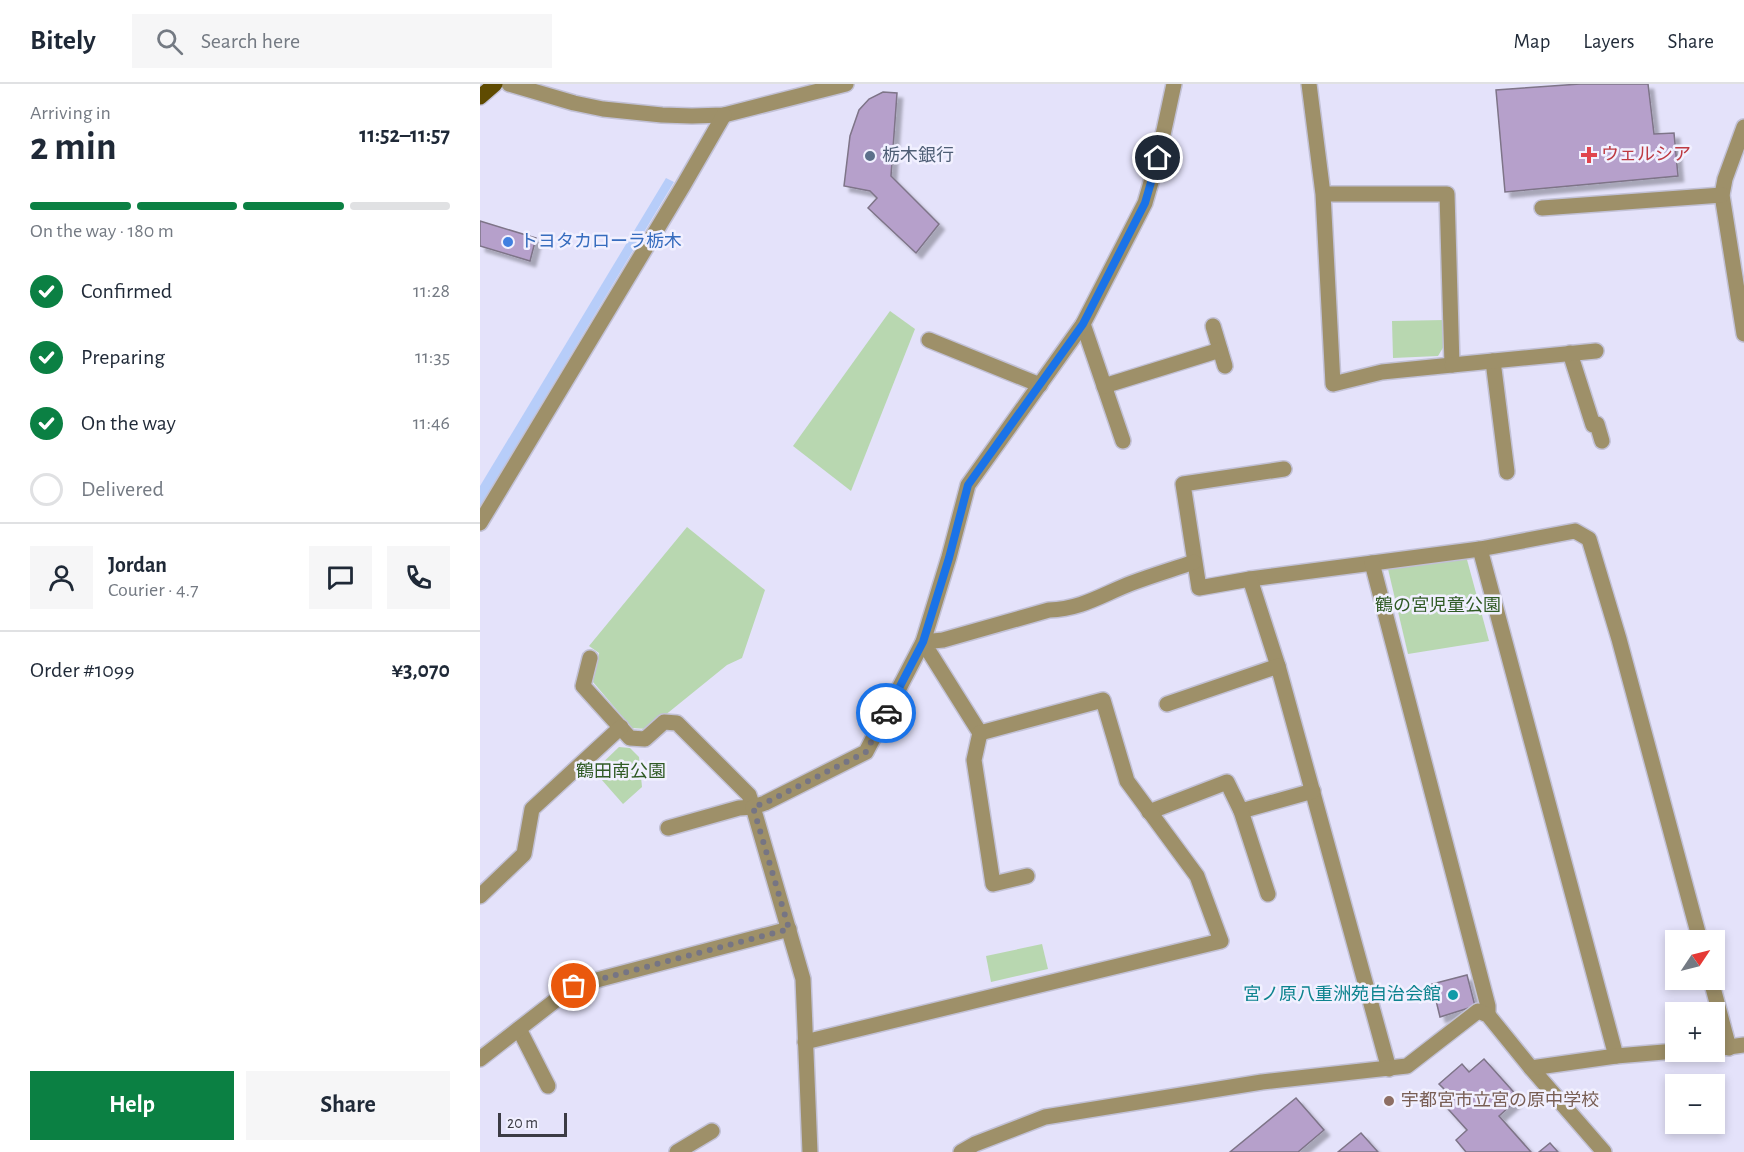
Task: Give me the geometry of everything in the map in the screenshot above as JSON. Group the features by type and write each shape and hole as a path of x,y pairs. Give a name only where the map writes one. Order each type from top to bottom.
{"main road":[{"path":"480,97 495,84"}],"street":[{"path":"508,84 574,104 662,116 724,115 846,84"},
{"path":"668,828 765,803 866,752 923,642 949,558 968,485 1083,324 1145,203 1158,158 1174,84"},
{"path":"1309,84 1323,194 1333,384 1382,372 1596,351"},
{"path":"480,523 724,115"},
{"path":"1744,127 1725,179 1722,195 1744,333"},
{"path":"1323,194 1447,194 1452,365"},
{"path":"1542,208 1722,195"},
{"path":"1083,324 1123,441"},
{"path":"1213,326 1226,366"},
{"path":"929,340 1040,385"},
{"path":"1104,386 1220,350"},
{"path":"1570,353 1593,424 1597,424 1602,441"},
{"path":"1493,361 1507,472"},
{"path":"1284,469 1183,484 1199,588 1250,579 1480,549 1575,531 1589,539 1619,639 1697,930"},
{"path":"1480,549 1616,1056"},
{"path":"923,642 943,640 1049,610 1064,610 1088,603 1131,583 1194,562"},
{"path":"1372,563 1488,1006 1488,1015"},
{"path":"1250,579 1278,666 1389,1069"},
{"path":"923,642 980,733 974,760 993,884 1027,876"},
{"path":"590,658 583,686 630,738 645,739 664,722 677,723 749,795 802,979 810,1152"},
{"path":"1167,704 1278,666"},
{"path":"805,1042 1221,941 1197,876 1127,781 1103,700 980,733"},
{"path":"482,890 524,854 532,809 621,727"},
{"path":"1149,812 1227,782 1241,811 1268,894"},
{"path":"1241,811 1313,791"},
{"path":"480,1059 574,986 789,929"},
{"path":"1714,990 1729,1047"},
{"path":"961,1152 975,1144 1045,1117 1262,1082 1407,1066 1478,1011 1488,1015 1604,1152"},
{"path":"519,1029 548,1086"},
{"path":"1531,1068 1665,1052"},
{"path":"677,1152 712,1131"}],"green space":[{"path":"890,311 915,329 851,491 793,446"},
{"path":"1444,320 1444,346 1438,356 1393,358 1392,321"},
{"path":"687,527 765,590 742,658 727,665 648,729 632,728 593,682 599,653 589,646"},
{"name":"鶴の宮児童公園","path":"1466,556 1489,641 1408,654 1388,569"},
{"name":"鶴田南公園","path":"619,747 630,748 639,757 642,787 623,804 594,771"},
{"path":"1042,944 1048,969 991,982 986,956"}],"water":[{"path":"666,178 674,182 480,507 480,486"}],"building":[{"name":"ウェルシア","path":"1580,84 1648,84 1654,134 1674,133 1678,176 1505,192 1496,90"},
{"name":"栃木銀行","path":"883,92 897,93 891,176 939,224 916,253 868,208 877,198 870,191 844,186 850,136 859,110 869,99"},
{"name":"トヨタカローラ栃木","path":"480,221 536,238 530,261 480,246"},
{"name":"宮ノ原八重洲苑自治会館","path":"1467,975 1475,1006 1440,1017 1432,984"},
{"path":"1484,1059 1519,1098 1499,1116 1531,1152 1466,1152 1456,1140 1467,1130 1440,1100 1448,1093 1439,1084 1462,1064 1469,1072"},
{"path":"1296,1098 1324,1130 1298,1152 1230,1152"},
{"path":"1361,1133 1378,1152 1338,1152"},
{"path":"1550,1143 1558,1152 1539,1152"}],"way so far":[{"path":"574,986 789,929 753,807 866,752 886,713"}],"place":[{"name":"ウェルシア","path":"1589,155"},
{"name":"栃木銀行","path":"870,156"},
{"name":"トヨタカローラ栃木","path":"508,242"},
{"name":"宮ノ原八重洲苑自治会館","path":"1453,995"},
{"name":"宇都宮市立宮の原中学校","path":"1389,1101"}],"route":[{"path":"886,713 923,642 949,558 968,485 1083,324 1145,203 1158,158"}]}
